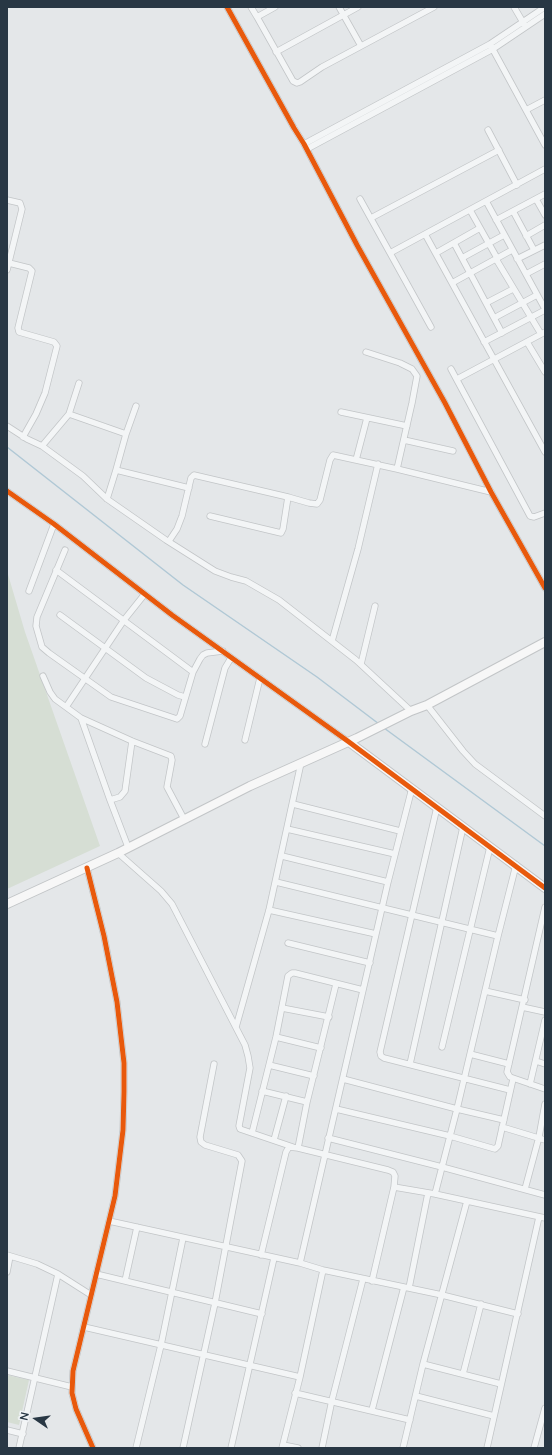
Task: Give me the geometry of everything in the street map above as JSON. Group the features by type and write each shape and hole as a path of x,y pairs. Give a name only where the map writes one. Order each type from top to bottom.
{"main road":[{"path":"7,904 118,853 250,786 427,705 545,642"},
{"path":"353,740 412,788 545,888"}],"street":[{"path":"227,7 306,147 357,245 445,403 491,492 545,588"},
{"path":"251,7 293,81 297,83 322,67 434,7"},
{"path":"257,17 275,7"},
{"path":"339,7 361,46"},
{"path":"276,52 358,7"},
{"path":"514,7 525,24"},
{"path":"306,147 491,47 525,24 545,7"},
{"path":"525,24 545,14"},
{"path":"491,47 545,145"},
{"path":"526,110 545,100"},
{"path":"488,130 517,185"},
{"path":"371,218 499,150"},
{"path":"390,253 545,169"},
{"path":"496,220 545,194"},
{"path":"360,199 431,327"},
{"path":"536,199 545,215"},
{"path":"7,200 20,203 22,209 7,270"},
{"path":"484,342 545,310 486,201"},
{"path":"457,379 543,333 521,303 470,210"},
{"path":"513,211 534,250"},
{"path":"526,236 545,225"},
{"path":"436,253 480,228"},
{"path":"425,234 545,452"},
{"path":"462,258 504,235"},
{"path":"454,243 502,333"},
{"path":"517,259 545,245"},
{"path":"452,283 512,250"},
{"path":"9,263 29,268 32,271 18,328 19,332 54,342 57,346 45,393 36,414 23,437"},
{"path":"526,274 544,266"},
{"path":"486,303 513,288"},
{"path":"494,318 537,295"},
{"path":"527,342 545,372"},
{"path":"366,352 400,363 415,372 417,376 397,469"},
{"path":"451,369 530,516 534,517 545,513"},
{"path":"42,446 69,414 79,383"},
{"path":"107,499 126,434 136,406"},
{"path":"341,412 407,426"},
{"path":"69,414 126,434"},
{"path":"356,460 367,418"},
{"path":"7,426 23,437 42,446 83,476 107,499 215,571 246,581 279,600 360,664 408,713"},
{"path":"404,440 453,451"},
{"path":"169,541 177,529 182,516 191,478 194,475 317,504 320,500 331,456 337,455 491,492"},
{"path":"332,641 358,549 378,464"},
{"path":"116,470 189,488"},
{"path":"7,491 54,524 144,595 224,651 231,658 353,740"},
{"path":"210,516 281,533 288,497"},
{"path":"29,591 54,524"},
{"path":"65,550 37,617 36,626 42,646 44,649 111,697 177,719 180,716 193,672 203,655 212,652 224,651"},
{"path":"56,570 193,672"},
{"path":"66,707 124,620 144,595"},
{"path":"360,664 374,606"},
{"path":"60,615 146,678 178,695 185,697"},
{"path":"206,744 225,668 231,658"},
{"path":"43,676 55,699 81,718 132,741 169,755 172,758 167,787 184,819"},
{"path":"245,740 260,678"},
{"path":"427,705 475,764 545,816"},
{"path":"81,718 128,847"},
{"path":"110,800 120,797 125,791 132,741"},
{"path":"236,1027 276,882 301,763"},
{"path":"300,1263 400,831 412,788"},
{"path":"293,804 400,831"},
{"path":"437,807 380,1052 381,1056 510,1090"},
{"path":"410,1064 463,827"},
{"path":"288,829 395,854"},
{"path":"442,1047 490,847"},
{"path":"118,853 161,891 172,904 245,1045 250,1068 239,1126 242,1130 295,1147 393,1172 395,1176 394,1187 372,1281"},
{"path":"282,856 388,882"},
{"path":"435,1194 516,865"},
{"path":"87,868 104,936 116,994 124,1063 124,1130 120,1168 110,1221 73,1371 72,1387 76,1410 93,1448"},
{"path":"276,882 498,936"},
{"path":"545,907 509,1064 508,1075 513,1079 545,1089"},
{"path":"269,910 376,934"},
{"path":"539,937 545,942"},
{"path":"288,943 370,963"},
{"path":"252,1133 276,1037 288,976 292,973 363,990"},
{"path":"295,1147 329,1017 336,984"},
{"path":"484,990 524,1000"},
{"path":"522,1007 545,1012"},
{"path":"282,1008 329,1017"},
{"path":"530,1084 545,1020"},
{"path":"276,1037 320,1048"},
{"path":"470,1054 509,1064"},
{"path":"536,1061 545,1064"},
{"path":"183,1448 227,1248 242,1161 238,1156 205,1145 200,1137 214,1064"},
{"path":"269,1065 314,1076"},
{"path":"343,1078 457,1109 504,1120"},
{"path":"336,1109 450,1136 496,1149 498,1146 513,1079"},
{"path":"262,1091 307,1102"},
{"path":"274,1140 286,1096"},
{"path":"525,1189 539,1138 545,1104"},
{"path":"502,1128 545,1140"},
{"path":"328,1138 442,1166 545,1195"},
{"path":"261,1255 286,1152 289,1147 295,1147"},
{"path":"394,1187 435,1194 542,1217 501,1384 487,1448"},
{"path":"372,1410 406,1288 428,1193"},
{"path":"403,1448 423,1364 467,1201"},
{"path":"110,1221 300,1263 363,1279 442,1295 518,1314"},
{"path":"125,1281 137,1227"},
{"path":"136,1448 161,1345 183,1238"},
{"path":"7,1272 9,1256 37,1264 58,1274 91,1295"},
{"path":"230,1448 274,1258"},
{"path":"298,1448 283,1446 300,1377 323,1270"},
{"path":"20,1448 58,1274"},
{"path":"96,1274 262,1314"},
{"path":"322,1448 332,1400 363,1279"},
{"path":"462,1374 481,1304"},
{"path":"84,1327 300,1377"},
{"path":"423,1364 501,1384"},
{"path":"7,1371 72,1387"},
{"path":"296,1393 332,1400 410,1420"},
{"path":"416,1396 494,1416"},
{"path":"534,1448 545,1408"},
{"path":"7,1430 23,1434"}],"shaded area":[{"path":"7,571 25,632 100,846 7,889"},
{"path":"7,1375 29,1380 19,1425 7,1422"}],"waterway":[{"path":"7,447 183,585 317,677 379,724"},
{"path":"384,728 545,846"}],"cycle path":[{"path":"227,7 304,144 357,245 445,403 491,492 545,588"},
{"path":"7,491 54,524 172,615 349,742 545,888"},
{"path":"87,868 104,936 117,1002 124,1063 123,1130 115,1196 73,1371 72,1393 76,1409 93,1448"}]}
